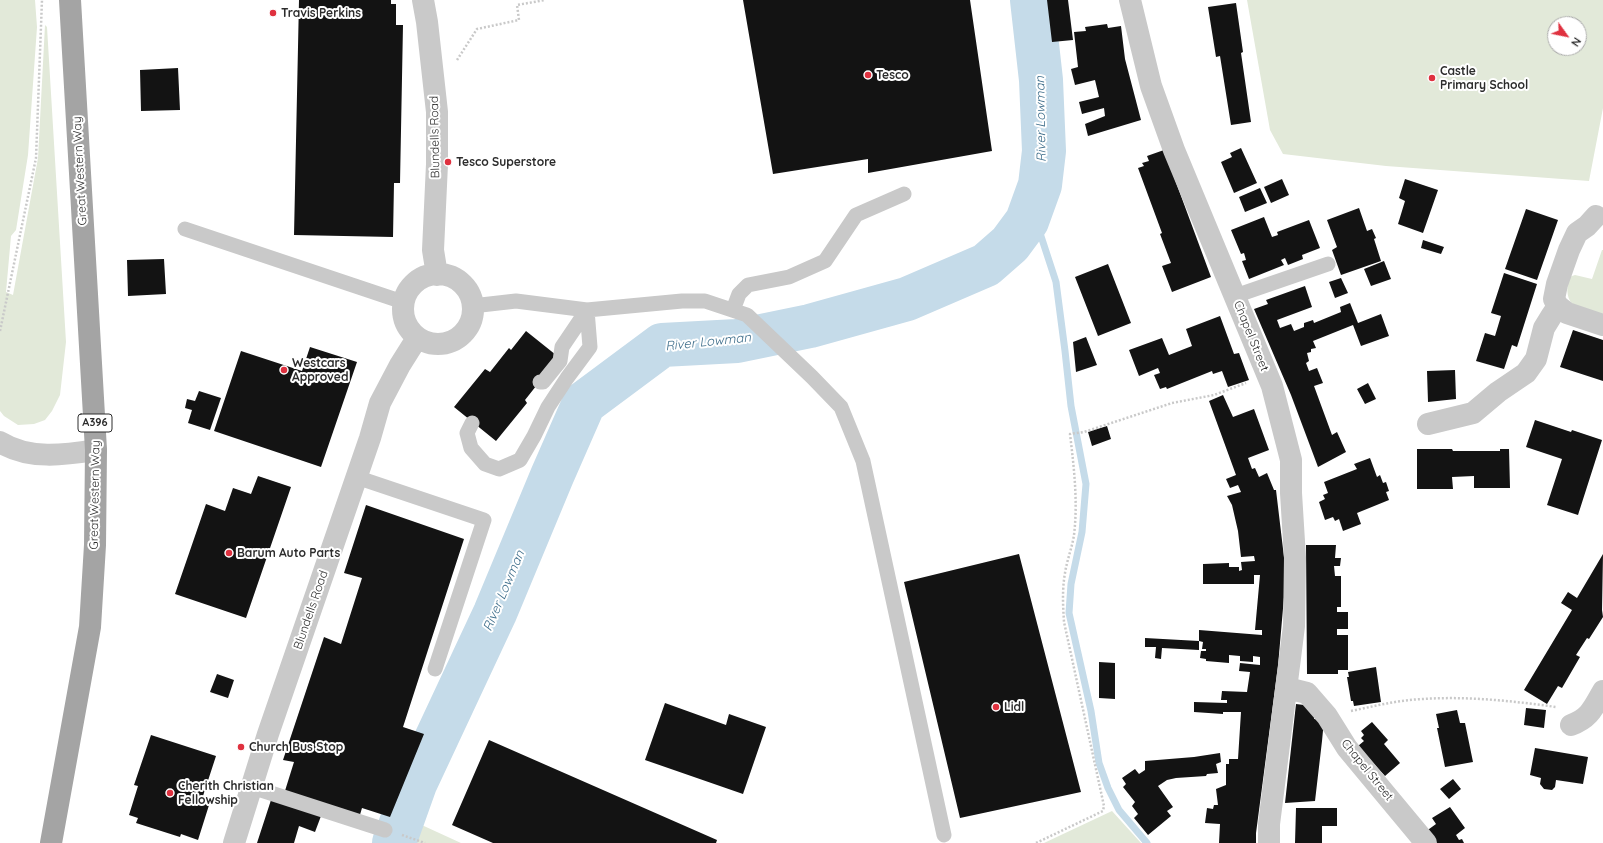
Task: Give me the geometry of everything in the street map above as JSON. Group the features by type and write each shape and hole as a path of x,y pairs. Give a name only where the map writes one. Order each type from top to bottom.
{"main road":[{"name":"Great Western Way","path":"51,843 90,628 95,545 96,450 70,0"}],"street":[{"name":"Blundells Road","path":"423,0 427,22 437,119 437,164 433,250 437,275"},
{"name":"Chapel Street","path":"1130,0 1152,86 1174,150 1272,386 1291,460 1291,493 1295,565 1294,626 1269,824 1269,843"},
{"path":"1596,216 1577,233 1569,250 1557,284 1554,299 1558,306 1567,313 1603,325"},
{"path":"429,275 445,275 456,280 465,288 471,298 471,318 467,329 456,339 445,343 428,343 417,338 405,323 403,302 410,287 418,280 429,275"},
{"path":"1428,424 1473,413 1498,392 1526,373 1536,359 1544,328 1558,306"},
{"name":"Blundells Road","path":"234,843 268,734 380,403 400,365 417,338"},
{"path":"0,442 11,448 42,455 96,450"},
{"name":"Chapel Street","path":"1287,688 1307,693 1327,716 1347,748 1426,843"},
{"path":"1571,725 1582,721 1590,712 1603,691"}],"lane":[{"path":"740,313 739,294 748,285 789,278 825,261 856,215 904,194"},
{"path":"185,229 403,302"},
{"path":"1235,296 1328,264"},
{"path":"472,306 516,301 587,310 682,301 705,301 740,313 812,377 841,407 863,461 944,835"},
{"path":"540,382 543,382 560,361 562,347 587,310"},
{"path":"472,423 467,433 471,448 485,464 499,469 520,460 548,407 590,347 587,310"},
{"path":"356,477 484,520 435,669"},
{"path":"252,787 384,830"}],"path":[{"path":"0,331 36,158 42,0"},
{"path":"433,80 456,75 457,58 477,29 519,20 517,4 545,0"},
{"path":"1036,843 1102,811 1104,806 1064,622 1062,598 1064,575 1074,536 1076,507 1075,480 1070,434 1074,432 1084,432 1172,403 1214,395 1267,375"},
{"path":"1327,716 1388,703 1423,699 1494,700 1529,703"},
{"path":"414,839 425,843"}],"green space":[{"path":"0,0 35,0 37,27 28,155 16,230 11,236 6,292 13,295 38,158 45,25 47,27 66,342 60,395 52,411 45,420 34,424 18,425 4,416 0,411"},
{"name":"Castle Primary School","path":"1247,0 1603,0 1603,108 1589,181 1386,166 1283,154 1270,130"},
{"path":"1602,250 1603,317 1579,309 1574,305 1570,301 1567,287 1569,277 1575,275 1592,279"},
{"path":"1112,811 1141,843 1044,843"},
{"path":"413,821 461,843 403,843"}],"building":[{"path":"299,0 391,0 391,4 396,4 396,25 403,25 400,183 394,183 393,237 294,235"},
{"name":"Tesco","path":"743,0 970,0 992,151 868,173 868,159 773,174"},
{"path":"1047,0 1068,0 1073,40 1052,42"},
{"path":"1236,3 1243,52 1241,53 1251,122 1231,125 1220,56 1216,57 1208,7"},
{"path":"1107,24 1108,28 1121,26 1125,59 1141,120 1088,136 1085,124 1105,116 1104,108 1082,114 1079,102 1099,97 1095,80 1075,85 1071,69 1078,67 1074,32 1086,31 1085,27"},
{"path":"178,68 180,110 141,111 140,70"},
{"path":"1241,148 1257,183 1234,193 1221,162 1232,157 1230,153"},
{"path":"1164,150 1211,277 1172,292 1162,266 1171,263 1160,234 1162,233 1138,168 1144,166 1142,163 1149,161 1147,156"},
{"path":"1282,179 1289,195 1271,203 1264,187"},
{"path":"1405,179 1438,190 1423,233 1398,224 1405,201 1399,198"},
{"path":"1260,188 1267,203 1245,212 1239,197"},
{"path":"1359,208 1367,231 1372,229 1376,238 1374,239 1381,261 1341,275 1332,250 1337,247 1327,220"},
{"path":"1526,209 1558,220 1537,280 1505,269"},
{"path":"1264,217 1272,237 1278,235 1277,232 1309,220 1320,248 1302,255 1303,259 1288,265 1285,258 1281,260 1284,265 1249,279 1242,261 1246,260 1244,253 1241,254 1231,230"},
{"path":"1423,240 1444,247 1441,254 1421,248"},
{"path":"164,259 166,294 128,296 127,260"},
{"path":"1384,261 1391,279 1371,286 1364,269"},
{"path":"1108,264 1131,323 1098,336 1075,277"},
{"path":"1504,273 1537,284 1517,347 1512,345 1504,369 1476,361 1485,333 1495,336 1501,316 1491,313"},
{"path":"1341,278 1348,293 1335,298 1329,282"},
{"path":"1305,286 1312,307 1277,320 1280,328 1291,324 1294,331 1304,327 1304,323 1313,320 1314,323 1341,312 1340,307 1350,303 1358,323 1381,314 1389,336 1361,346 1353,325 1313,341 1316,348 1311,349 1311,352 1307,353 1309,361 1306,363 1309,371 1317,368 1323,383 1314,386 1332,435 1337,432 1346,452 1318,467 1291,395 1254,309 1268,304 1266,300"},
{"path":"1220,316 1234,354 1239,353 1249,380 1228,387 1222,371 1213,374 1212,371 1167,389 1166,387 1160,389 1154,375 1160,373 1158,368 1139,376 1129,350 1162,338 1169,355 1192,346 1186,329"},
{"path":"1573,330 1603,340 1603,381 1560,367"},
{"path":"526,331 556,355 544,376 525,400 527,403 496,441 454,407 485,369 490,372 509,348 511,350"},
{"path":"1086,337 1097,365 1076,372 1073,342"},
{"path":"310,347 357,362 321,467 214,431 241,351 302,371"},
{"path":"1455,370 1456,399 1428,402 1427,371"},
{"path":"1368,383 1376,399 1365,404 1357,389"},
{"path":"199,391 221,398 210,430 188,423 192,410 185,408 187,399 195,401"},
{"path":"1223,395 1233,417 1254,409 1269,450 1248,458 1252,469 1255,468 1259,477 1267,473 1274,490 1276,490 1286,574 1278,666 1256,833 1256,843 1219,843 1220,824 1205,823 1207,808 1213,809 1214,805 1218,805 1216,789 1226,785 1226,764 1229,764 1229,759 1238,759 1241,712 1223,712 1223,714 1194,712 1194,702 1227,703 1227,700 1221,700 1222,691 1247,692 1250,672 1239,671 1240,663 1260,665 1260,657 1253,656 1253,662 1240,661 1240,656 1229,655 1229,663 1206,661 1206,659 1200,658 1201,651 1206,651 1206,649 1202,649 1203,642 1199,641 1199,630 1262,635 1262,630 1255,630 1260,575 1254,575 1254,584 1203,584 1203,564 1229,563 1229,567 1239,567 1239,571 1242,570 1241,562 1255,561 1254,556 1241,557 1238,531 1232,505 1227,496 1241,492 1238,485 1230,488 1226,479 1236,475 1209,401"},
{"path":"1535,420 1571,432 1572,430 1602,440 1578,515 1547,505 1562,459 1526,447"},
{"path":"1107,426 1111,439 1092,446 1088,432"},
{"path":"1417,449 1500,451 1500,449 1509,449 1510,488 1474,488 1474,476 1452,477 1453,489 1417,489"},
{"path":"1370,458 1377,477 1380,475 1383,483 1386,482 1389,491 1386,492 1389,500 1357,513 1361,524 1343,531 1339,519 1335,521 1333,517 1325,520 1319,502 1325,499 1323,495 1328,493 1324,482 1357,469 1354,464"},
{"name":"Barum Auto Parts","path":"258,476 291,487 246,618 175,594 206,504 225,511 233,488 251,494"},
{"path":"366,505 464,539 403,727 424,734 390,817 362,808 359,818 284,794 294,762 283,760 324,637 341,644 362,578 344,573"},
{"path":"1306,545 1336,545 1335,558 1341,558 1340,566 1334,566 1335,576 1341,576 1341,607 1337,607 1337,612 1348,612 1348,629 1337,629 1337,635 1348,635 1348,670 1338,670 1338,674 1307,674"},
{"name":"Lidl","path":"1019,554 1081,792 960,818 904,582"},
{"path":"1603,554 1603,617 1589,639 1587,638 1576,655 1580,657 1562,688 1558,686 1547,704 1524,690 1572,610 1561,603 1568,592 1577,598"},
{"path":"1145,638 1199,641 1199,650 1162,648 1161,659 1155,658 1156,647 1145,647"},
{"path":"1099,662 1115,663 1115,699 1099,698"},
{"path":"1376,667 1381,702 1354,706 1353,701 1351,701 1347,677 1349,677 1348,672"},
{"path":"217,674 234,680 228,698 210,692"},
{"path":"665,703 726,725 729,714 766,727 743,794 645,760"},
{"path":"1296,704 1316,708 1314,719 1324,720 1322,741 1315,801 1285,803"},
{"path":"1526,708 1546,710 1544,728 1524,725"},
{"path":"1457,710 1460,723 1465,723 1473,762 1445,767 1437,728 1439,728 1436,714"},
{"path":"1372,722 1388,740 1384,744 1400,763 1385,776 1358,746 1364,741 1361,738 1364,735 1361,731"},
{"name":"Cherith Christian Fellowship","path":"151,735 216,756 202,799 210,802 198,840 181,834 180,837 136,823 138,818 129,815 138,786 134,785"},
{"path":"489,740 717,840 716,843 493,843 452,825"},
{"path":"1535,748 1588,757 1583,784 1556,780 1555,787 1552,790 1544,789 1540,784 1541,778 1530,775"},
{"path":"1220,753 1221,762 1216,764 1218,773 1207,774 1206,776 1176,778 1167,780 1158,786 1173,807 1167,811 1171,816 1148,835 1134,818 1138,814 1132,806 1135,802 1123,787 1126,784 1122,778 1135,769 1139,774 1145,770 1145,761 1194,757"},
{"path":"1453,779 1461,789 1449,799 1440,789"},
{"path":"271,800 321,816 315,832 299,826 294,843 257,843"},
{"path":"1450,807 1465,828 1456,835 1459,840 1462,839 1464,843 1433,843 1425,832 1436,824 1432,818"},
{"path":"1296,808 1337,808 1337,826 1322,826 1322,843 1295,843"}],"waterway":[{"name":"River Lowman","path":"394,843 415,784 495,613 584,403 662,345 737,341 810,326 907,299 986,265 1010,244 1027,221 1040,185 1044,151 1041,80 1032,0"},
{"path":"1027,221 1039,230 1056,282 1071,406 1086,484 1082,532 1071,584 1069,613 1091,711 1099,763 1108,788 1119,810 1147,843"}],"place":[{"name":"Travis Perkins","path":"273,13"},
{"name":"Tesco","path":"868,75"},
{"name":"Castle Primary School","path":"1432,78"},
{"name":"Tesco Superstore","path":"448,162"},
{"name":"Westcars Approved","path":"284,370"},
{"name":"Barum Auto Parts","path":"229,553"},
{"name":"Lidl","path":"996,707"},
{"name":"Church Bus Stop","path":"241,747"},
{"name":"Cherith Christian Fellowship","path":"170,793"}]}
